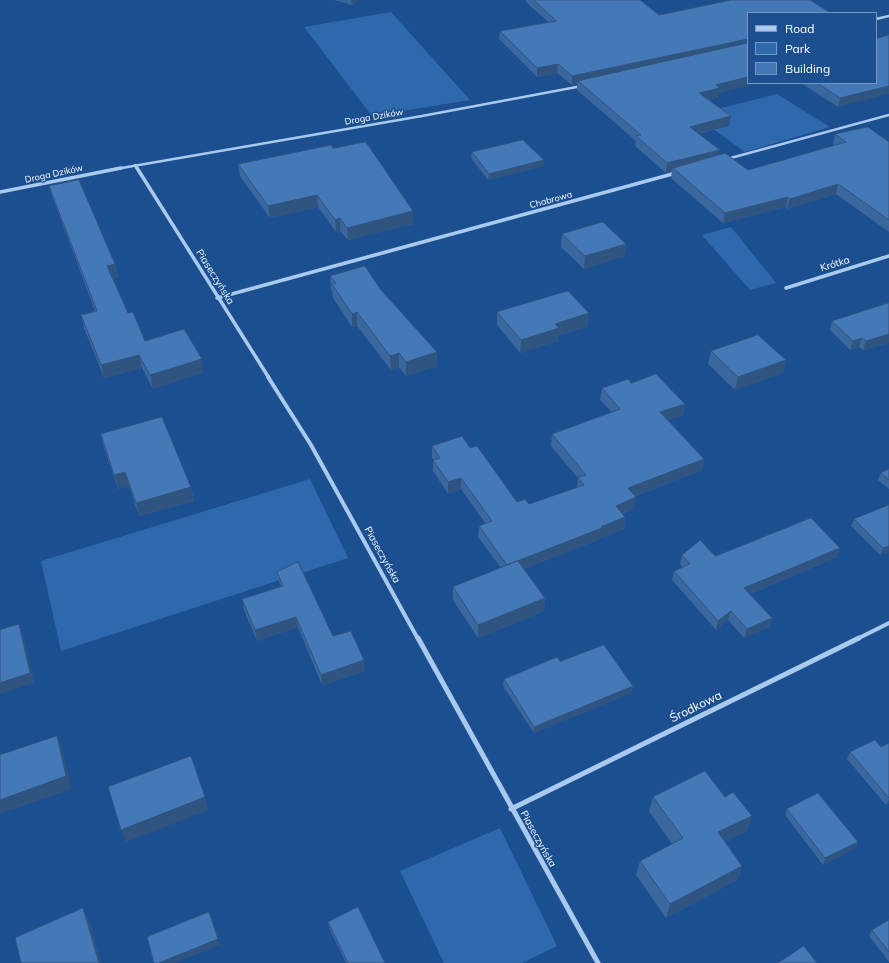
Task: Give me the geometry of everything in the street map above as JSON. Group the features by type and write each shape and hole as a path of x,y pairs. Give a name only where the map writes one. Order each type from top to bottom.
{"street":[{"path":"877,19 889,16"},
{"name":"Droga Dzików","path":"0,192 135,165 422,116 585,86"},
{"path":"721,161 889,115"},
{"name":"Piaseczyńska","path":"135,165 217,298 311,445 511,810 598,963"},
{"name":"Chabrowa","path":"217,298 683,171"},
{"name":"Krótka","path":"786,288 889,256"},
{"name":"Środkowa","path":"511,810 889,623"}],"green space":[{"path":"391,12 470,100 372,116 304,27"},
{"path":"777,94 830,127 745,152 694,115"},
{"path":"731,227 776,283 750,290 702,235"},
{"path":"310,479 348,558 61,651 41,561"},
{"path":"500,828 557,946 522,963 444,963 400,871"}],"building":[{"path":"534,0 640,0 659,15 731,0 810,0 829,12 747,12 747,39 572,76 558,64 537,68 500,31 556,21"},
{"path":"889,35 889,86 840,98 819,84 877,84 877,39"},
{"path":"747,43 747,77 716,85 720,88 699,93 731,116 690,127 720,150 667,163 636,136 641,135 578,81"},
{"path":"868,127 889,142 889,220 838,184 790,199 788,197 725,213 673,168 725,153 748,170 846,142 835,134"},
{"path":"523,140 544,160 489,174 472,152"},
{"path":"366,142 413,211 347,228 340,218 335,220 317,195 268,206 238,164 331,145 333,148"},
{"path":"79,180 115,264 107,266 128,313 133,312 145,341 184,329 202,359 150,375 139,355 101,365 81,315 97,311 49,186"},
{"path":"603,222 626,244 585,256 562,234"},
{"path":"365,266 381,290 437,352 406,362 399,353 390,356 357,312 352,314 332,284 336,283 330,276"},
{"path":"568,291 589,313 555,324 559,328 521,340 497,312"},
{"path":"889,303 889,334 866,341 862,338 853,341 832,321"},
{"path":"758,335 786,360 738,377 711,351"},
{"path":"656,374 685,404 660,412 704,459 628,488 636,497 616,506 625,517 601,527 602,528 507,565 479,526 492,521 461,478 448,482 433,460 440,458 432,446 462,436 470,448 477,446 517,502 525,499 529,504 584,485 578,477 586,475 552,434 620,409 602,388 628,379 631,383"},
{"path":"162,417 191,487 136,503 125,472 114,475 101,434"},
{"path":"889,469 889,480 881,473"},
{"path":"889,505 889,546 883,548 854,519"},
{"path":"811,518 840,548 744,588 772,618 747,629 731,611 718,621 674,571 690,564 682,555 700,540 715,556"},
{"path":"518,561 545,598 478,625 453,587"},
{"path":"298,562 333,636 351,631 364,660 321,675 296,617 255,630 242,599 283,586 277,572"},
{"path":"19,624 30,673 0,683 0,630"},
{"path":"604,645 633,686 534,727 504,679 557,657 560,661"},
{"path":"57,736 66,776 0,800 0,755"},
{"path":"875,740 881,747 889,743 889,798 850,752"},
{"path":"191,756 205,797 121,830 108,787"},
{"path":"705,771 725,797 733,792 752,816 718,832 742,866 670,904 640,861 683,838 653,797"},
{"path":"818,793 858,842 825,858 787,809"},
{"path":"358,907 385,963 348,963 328,922"},
{"path":"83,908 99,963 21,963 15,938"},
{"path":"209,912 218,939 159,963 154,963 147,937"},
{"path":"889,920 889,952 872,930"},
{"path":"804,946 817,963 778,963"}]}
